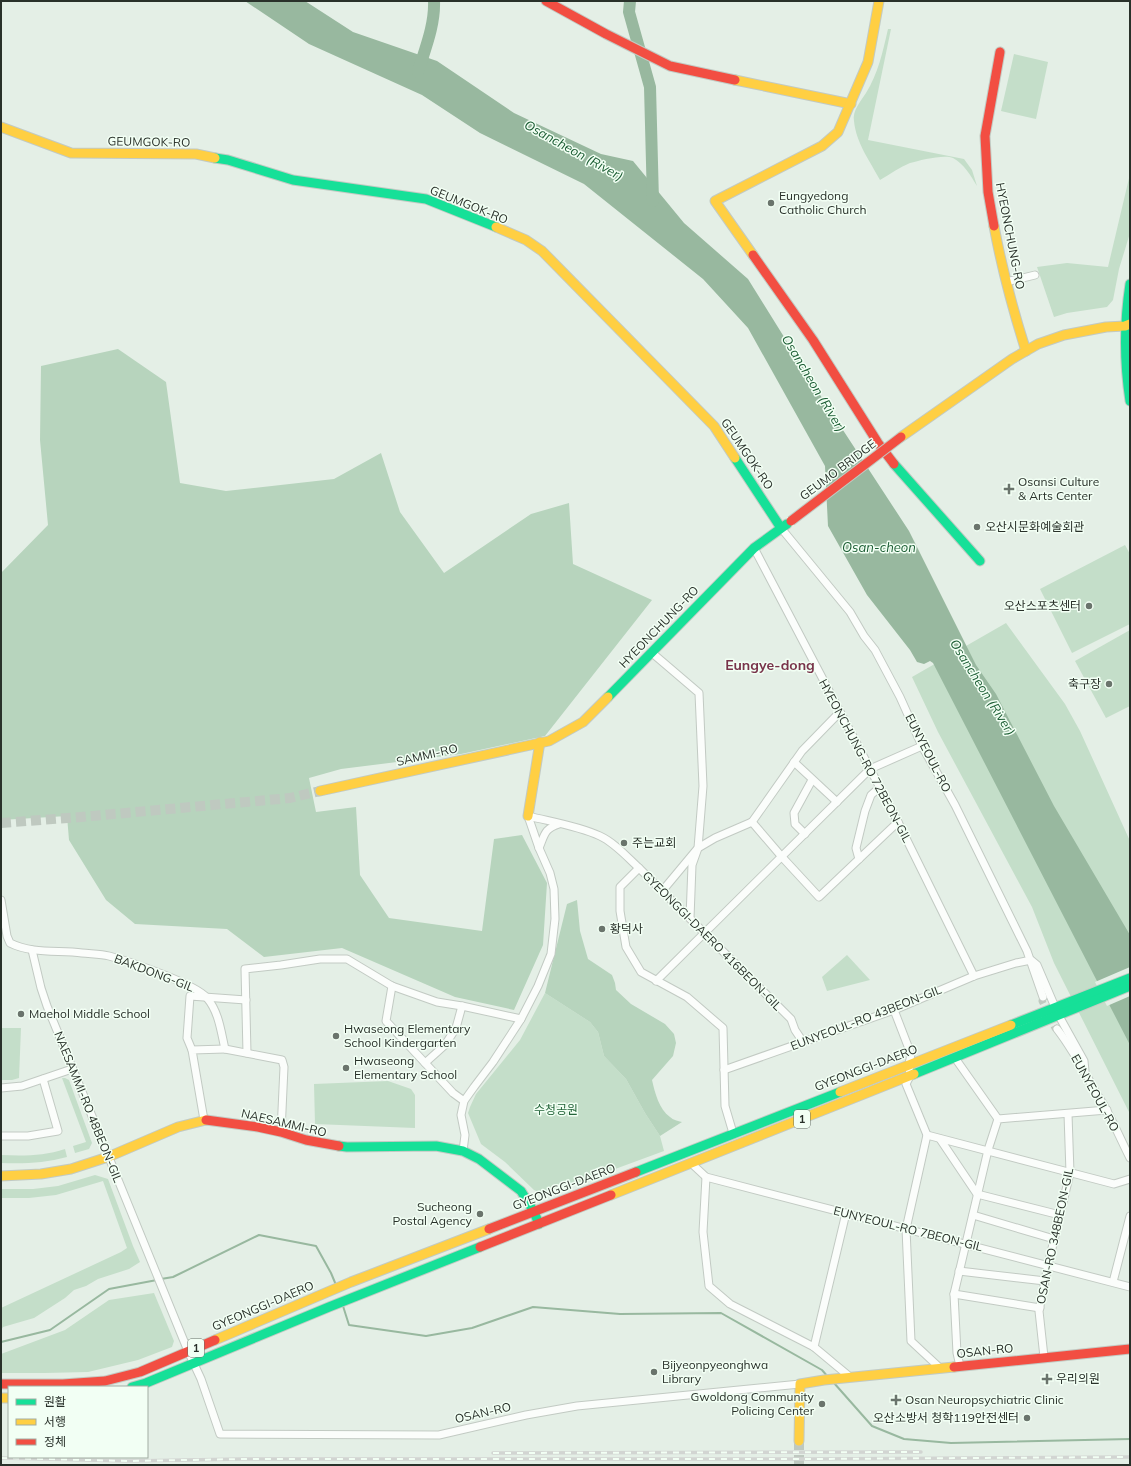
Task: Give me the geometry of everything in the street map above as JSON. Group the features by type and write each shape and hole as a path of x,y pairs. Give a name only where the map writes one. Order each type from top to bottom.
{"street":[{"path":"546,1 606,34 670,66 851,104"},
{"path":"880,1 868,62 838,132 822,146 715,201 797,316 878,443 902,473 980,561"},
{"name":"HYEONCHUNG-RO","path":"1000,52 985,136 988,192 1001,263 1012,308 1026,351"},
{"name":"GEUMGOK-RO","path":"1,127 71,153 196,154 228,160 293,180 426,199 526,240 542,251 714,426 782,528"},
{"path":"1006,282 1035,275"},
{"path":"1130,284 1124,363 1130,401"},
{"name":"GEUMO BRIDGE","path":"790,521 901,437 1012,359 1038,344 1064,335 1106,327 1128,326"},
{"name":"HYEONCHUNG-RO","path":"540,742 548,741 583,722 754,548 790,521"},
{"name":"EUNYEOUL-RO","path":"782,528 850,612 864,636 875,650 900,697 922,746 955,805 1031,960 1043,997"},
{"name":"HYEONCHUNG-RO 72BEON-GIL","path":"754,548 839,713 898,822 974,976"},
{"path":"651,652 699,693 703,786 698,848 692,864 690,918"},
{"path":"663,890 698,848 715,838 752,822 802,751 839,713"},
{"path":"463,1151 465,1135 461,1115 464,1101 493,1062 521,1019 538,986 551,954 555,919 554,889 528,816 540,742"},
{"name":"SAMMI-RO","path":"320,791 540,742"},
{"path":"656,980 870,769 922,746"},
{"path":"794,762 837,802"},
{"path":"805,834 795,824 794,813 812,780"},
{"path":"859,859 856,848 865,811 871,795 880,787"},
{"path":"528,816 581,829 601,837 618,848 639,868"},
{"path":"752,822 819,897 898,822"},
{"path":"539,848 550,827 560,824"},
{"name":"GYEONGGI-DAERO 416BEON-GIL","path":"733,1133 725,1106 723,1028 688,997 641,972 626,947 620,911 620,887 639,868 663,890 791,1020 795,1030 803,1042"},
{"name":"BAKDONG-GIL","path":"1,900 7,936 10,943 20,948 109,956 159,973 199,990 207,997 215,1010 225,1049"},
{"name":"NAESAMMI-RO 48BEON-GIL","path":"32,950 41,988 72,1069 194,1363"},
{"path":"247,1053 245,969 281,966 320,959 347,958 392,986 437,1002 521,1019"},
{"path":"1031,960 1037,965 1058,1006"},
{"name":"EUNYEOUL-RO 43BEON-GIL","path":"724,1070 894,1010 974,976 1031,960"},
{"name":"GYEONGGI-DAERO","path":"1,1384 105,1382 140,1372 351,1282 534,1212 1130,978"},
{"path":"392,986 386,1021 453,1093 464,1101"},
{"name":"GYEONGGI-DAERO","path":"136,1386 356,1296 691,1164 1062,1015 1130,986"},
{"path":"204,1120 192,1050 187,1038 190,996 246,1000"},
{"path":"425,1063 445,1045 456,1028 462,1006"},
{"path":"894,1010 912,1054 909,1064 910,1076 906,1084 928,1135 906,1229 911,1341 940,1368"},
{"path":"1062,1015 1084,1061 1086,1071"},
{"name":"EUNYEOUL-RO","path":"1057,1029 1068,1043 1080,1065 1086,1071 1092,1087 1107,1110 1130,1158"},
{"path":"192,1050 225,1049 282,1060 284,1067 281,1132"},
{"path":"955,1058 998,1119"},
{"path":"1,1088 22,1086 72,1069"},
{"path":"1,1136 28,1136 58,1131 43,1079"},
{"path":"998,1119 1107,1110"},
{"name":"OSAN-RO 348BEON-GIL","path":"1044,1357 1040,1308 1054,1238 1070,1173 1068,1114"},
{"path":"960,1366 957,1353 954,1294 988,1150 998,1119"},
{"name":"NAESAMMI-RO","path":"1,1176 41,1174 72,1169 108,1157 178,1127 204,1120 258,1127 306,1140 347,1147 436,1146 463,1151 479,1159 521,1191 534,1212 539,1224"},
{"path":"928,1135 1114,1184 1130,1179"},
{"path":"940,1139 977,1194 1060,1215"},
{"name":"EUNYEOUL-RO 7BEON-GIL","path":"691,1164 706,1177 1130,1287"},
{"path":"706,1177 703,1232 709,1286 730,1304 814,1347 847,1377"},
{"path":"814,1347 846,1213"},
{"path":"972,1215 1054,1238"},
{"path":"1113,1282 1130,1216"},
{"path":"959,1272 1045,1281"},
{"path":"954,1294 1040,1308"},
{"name":"OSAN-RO","path":"194,1363 220,1434 439,1435 526,1415 577,1406 1130,1349"},
{"path":"799,1441 800,1384"}],"green space":[{"path":"888,29 891,29 868,140 964,159 972,170 977,186 964,167 953,158 949,157 932,158 910,163 880,180 868,159 860,144 855,129 854,114 857,106 870,86 877,70"},
{"path":"1014,54 1048,62 1036,119 1001,111"},
{"path":"1130,174 1130,233 1119,269 1113,300 1107,307 1067,313 1054,317 1037,267 1067,263 1108,267"},
{"name":"오산스포츠센터","path":"1125,545 1130,554 1130,624 1072,653 1040,589"},
{"path":"1006,623 1065,704 1080,731 1130,841 1130,1114 1054,963 1032,907 938,732 912,677"},
{"name":"축구장","path":"1130,630 1130,706 1106,718 1075,661"},
{"path":"847,955 870,980 827,991 822,977"},
{"name":"수청공원","path":"545,993 590,1022 598,1032 604,1056 626,1079 660,1136 664,1151 550,1193 541,1193 534,1190 505,1162 481,1144 468,1113 476,1094 520,1040"},
{"path":"1,1028 21,1028 19,1078 12,1080 1,1080"},
{"path":"62,1078 69,1080 92,1143 89,1149 75,1153 73,1146 86,1142"},
{"path":"388,1081 411,1089 415,1095 415,1128 315,1124 314,1084"},
{"path":"65,1149 67,1157 51,1161 34,1163 1,1163 1,1155 33,1155"},
{"path":"95,1175 108,1179 140,1262 129,1269 98,1279 86,1286 74,1290 65,1298 34,1318 3,1327 1,1330 1,1308 127,1248 103,1181 56,1195 29,1198 1,1198 1,1189 33,1189 58,1186"},
{"path":"154,1293 174,1341 172,1347 138,1360 88,1372 1,1373 1,1354 65,1330 109,1300"}],"shaded area":[{"path":"118,349 166,382 180,483 226,491 334,479 381,453 400,512 444,573 531,514 569,503 573,564 652,600 545,736 461,754 341,769 309,778 316,812 356,807 360,875 389,918 482,931 494,839 522,835 547,883 543,945 514,1010 455,997 342,948 264,957 227,929 135,924 106,900 69,840 67,816 1,820 1,573 48,525 40,440 41,366"},
{"path":"577,900 580,931 588,959 612,975 616,990 631,1004 665,1024 674,1034 676,1043 673,1056 652,1080 656,1095 663,1110 671,1118 682,1122 660,1136 626,1079 604,1056 598,1032 590,1022 545,993 567,904"}],"water":[{"name":"Osan-cheon","path":"245,1 305,1 353,32 437,61 514,113 601,154 633,161 684,223 748,279 822,398 909,531 976,665 996,694 1054,806 1130,935 1130,1045 933,663 930,661 924,664 917,662 910,650 867,595 828,526 825,466 748,328 703,279 584,184 480,133 422,95 309,44"}],"pier":[{"path":"1130,967 1130,996 1107,1006 1095,982"}],"waterway":[{"path":"418,72 431,28 434,1"},
{"path":"630,1 629,12 650,87 653,201"},
{"path":"161,1279 173,1277 259,1235 316,1246 336,1285"},
{"path":"1,1342 50,1330 109,1289 157,1280"},
{"path":"343,1306 349,1325 426,1336 472,1328 533,1307 620,1314 721,1313 822,1370 828,1377"},
{"path":"834,1383 872,1426 904,1439 951,1443 1130,1439"}],"tunnel":[{"path":"1,823 290,798 320,791"},
{"path":"1043,997 1042,1001 1055,1028 1057,1029"},
{"path":"799,1441 799,1465"}],"railway":[{"path":"493,1453 921,1452"},
{"path":"1,1458 129,1461 243,1459 812,1459 1130,1457"}],"traffic: fast":[{"path":"215,158 228,160 293,180 426,199 496,227"},
{"path":"1130,284 1126,342 1130,401"},
{"path":"735,458 781,528"},
{"path":"894,464 980,561"},
{"path":"608,697 754,548 787,524"},
{"path":"1011,1025 1130,978"},
{"path":"914,1074 1130,986"},
{"path":"636,1172 840,1092"},
{"path":"339,1146 436,1146 463,1151 479,1159 521,1191 534,1212 539,1224"},
{"path":"136,1386 480,1247"}],"traffic: slow":[{"path":"753,255 715,201 822,146 838,132 868,62 879,1"},
{"path":"735,80 851,104"},
{"path":"1,127 71,153 196,154 215,158"},
{"path":"994,226 1008,289 1026,351"},
{"path":"496,227 526,240 542,251 714,426 735,458"},
{"path":"901,437 1012,359 1038,344 1064,335 1130,324"},
{"path":"320,791 549,741 583,722 608,697"},
{"path":"528,816 540,742"},
{"path":"840,1092 1011,1025"},
{"path":"611,1195 914,1074"},
{"path":"1,1176 41,1174 71,1169 108,1157 178,1127 206,1120"},
{"path":"215,1340 351,1282 489,1229"},
{"path":"799,1441 800,1384 824,1380 954,1367"},
{"path":"1,1398 8,1398"}],"traffic: jam":[{"path":"546,1 606,34 670,66 735,80"},
{"path":"994,226 988,192 985,136 1000,52"},
{"path":"753,255 813,340 878,443 894,464"},
{"path":"791,521 901,437"},
{"path":"206,1120 258,1127 306,1140 339,1146"},
{"path":"489,1229 636,1172"},
{"path":"480,1247 611,1195"},
{"path":"1,1384 63,1384 105,1381 140,1372 215,1340"},
{"path":"954,1367 1130,1349"}],"place":[{"name":"Eungyedong Catholic Church","path":"771,203"},
{"name":"Osansi Culture & Arts Center","path":"1009,489"},
{"name":"오산시문화예술회관","path":"977,527"},
{"name":"오산스포츠센터","path":"1089,606"},
{"name":"축구장","path":"1109,684"},
{"name":"주는교회","path":"624,843"},
{"name":"황덕사","path":"602,929"},
{"name":"Maehol Middle School","path":"21,1014"},
{"name":"Hwaseong Elementary School Kindergarten","path":"336,1036"},
{"name":"Hwaseong Elementary School","path":"346,1068"},
{"name":"Sucheong Postal Agency","path":"480,1214"},
{"name":"Bijyeonpyeonghwa Library","path":"654,1372"},
{"name":"우리의원","path":"1047,1379"},
{"name":"Osan Neuropsychiatric Clinic","path":"896,1400"},
{"name":"Gwoldong Community Policing Center","path":"822,1404"},
{"name":"오산소방서 청학119안전센터","path":"1027,1418"}],"district":[{"name":"Eungye-dong","path":"770,665"}],"water label":[{"name":"Osancheon (River)","path":"574,150"},
{"name":"Osancheon (River)","path":"814,383"},
{"name":"Osancheon (River)","path":"983,687"}]}
